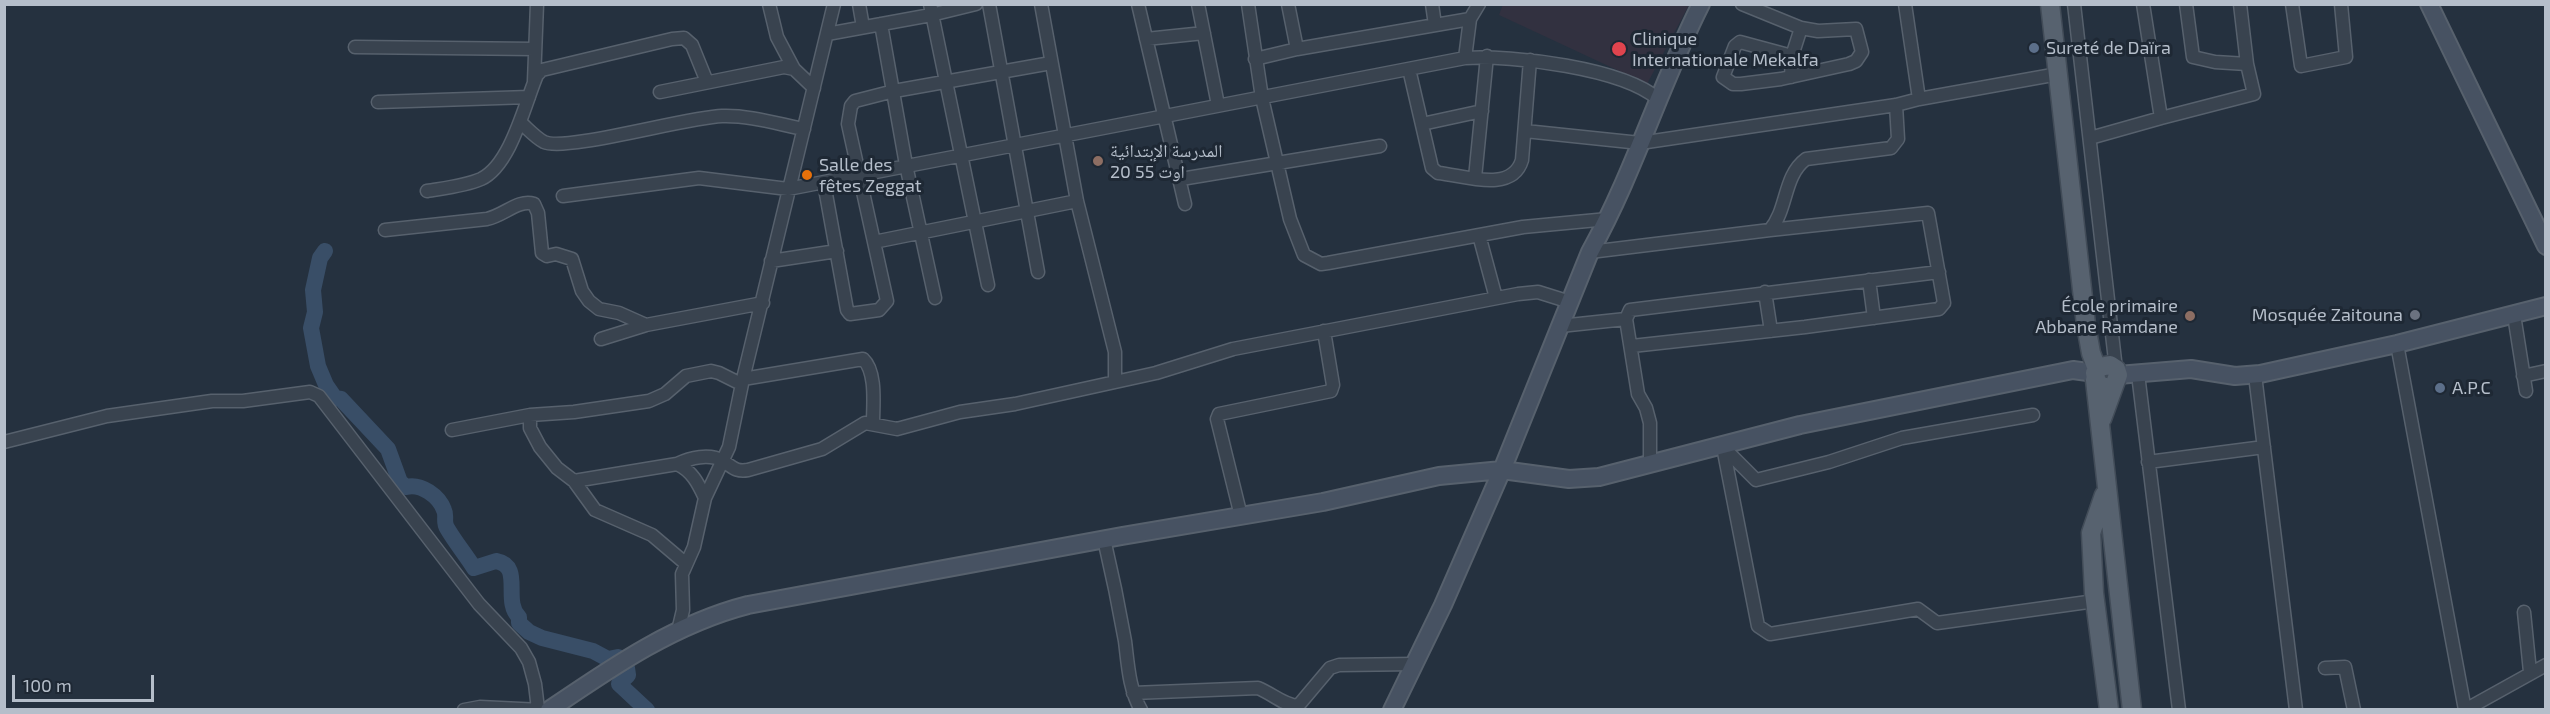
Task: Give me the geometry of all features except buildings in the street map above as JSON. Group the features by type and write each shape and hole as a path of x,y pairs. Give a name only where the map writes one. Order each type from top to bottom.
{"main road":[{"path":"2050,4 2086,325 2096,374 2106,490 2132,710"},
{"path":"2096,374 2107,365 2116,377 2100,427"},
{"path":"2106,490 2091,533 2095,601 2109,710"}],"street":[{"path":"427,191 470,183 493,171 520,122 534,82 536,50 537,5 527,4"},
{"path":"769,4 777,37 794,69 814,88"},
{"path":"678,631 683,610 682,574 694,547 705,498 729,447 742,381 834,4"},
{"path":"859,4 863,27"},
{"path":"827,34 880,24 931,10 976,4"},
{"path":"989,4 1025,211 1038,272"},
{"path":"1041,4 1077,201 1115,352 1115,382"},
{"path":"1138,4 1163,115 1181,179 1185,204"},
{"path":"1198,4 1218,105"},
{"path":"1248,4 1255,59 1276,163 1298,243 1304,255 1321,264 1523,227 1608,219"},
{"path":"1288,4 1297,49"},
{"path":"1432,4 1435,25"},
{"path":"1466,58 1470,19 1479,4"},
{"path":"1742,4 1801,28 1818,31 1856,28 1862,52 1856,61 1849,64 1791,76 1741,84 1732,84 1723,77 1735,46 1740,42 1792,56"},
{"path":"1905,4 1918,99"},
{"path":"2074,4 2116,377 2191,369 2235,376 2255,375 2397,344 2546,306"},
{"path":"2144,4 2161,118"},
{"path":"2186,4 2193,57 2215,62 2247,64"},
{"path":"2090,138 2254,94 2247,64 2240,4"},
{"path":"2292,4 2301,66 2346,57 2341,4"},
{"path":"2428,4 2546,246"},
{"path":"1392,710 1502,470 1590,252 1608,219 1700,5"},
{"path":"931,10 988,285"},
{"path":"1255,59 1297,49 1470,19"},
{"path":"880,24 906,165 923,233 935,298"},
{"path":"1791,76 1792,56 1801,28"},
{"path":"1146,39 1204,33"},
{"path":"534,82 543,70 684,38 693,45 707,82"},
{"path":"355,47 536,50"},
{"path":"1475,178 1487,57"},
{"path":"563,196 699,178 788,189 1466,58 1530,60 1629,81 1647,89 1658,99"},
{"path":"1409,69 1429,161 1435,171 1499,180 1512,176 1519,170 1525,131 1530,60"},
{"path":"824,183 847,310 850,314 855,314 879,310 885,306 887,301 848,124 851,106 855,101 894,91 1051,63"},
{"path":"660,92 784,67 794,69"},
{"path":"1525,131 1640,143 1896,105 2058,74"},
{"path":"378,102 529,97"},
{"path":"1770,230 1779,219 1792,175 1806,159 1891,148 1898,139 1896,105"},
{"path":"1422,124 1482,111"},
{"path":"520,122 541,140 552,144 579,141 691,119 721,116 735,116 804,129"},
{"path":"1181,179 1380,146"},
{"path":"874,243 1077,201"},
{"path":"385,230 487,219 498,217 518,204 527,202 534,204 538,213 542,253 572,259 582,291 598,309 619,313 646,325"},
{"path":"1590,252 1911,213 1928,213 1944,299 1942,307 1771,331 1632,346"},
{"path":"1479,235 1496,298"},
{"path":"771,261 837,251"},
{"path":"1650,464 1650,423 1646,408 1638,394 1626,319 1630,310 1939,272"},
{"path":"1869,280 1874,318"},
{"path":"574,482 676,464 695,457 723,460 737,471 748,470 822,449 865,423 897,429 960,412 1015,404 1115,382 1233,349 1496,298 1538,292 1570,302"},
{"path":"1765,292 1771,331"},
{"path":"602,339 646,325 762,303"},
{"path":"2514,315 2526,391"},
{"path":"1560,326 1626,319"},
{"path":"1241,516 1217,419 1219,414 1331,391 1333,385 1324,331"},
{"path":"2397,344 2465,710 2546,665"},
{"path":"452,430 530,415 574,412 649,401 665,394 686,376 711,371 742,381 863,359 869,371 873,392 873,423"},
{"path":"549,710 651,643 716,613 748,605 1104,539 1323,502 1439,476 1502,470 1569,479 1599,477 1723,447 1800,425 2073,370 2096,374"},
{"path":"2138,374 2179,710"},
{"path":"2523,376 2545,374"},
{"path":"2255,375 2296,710"},
{"path":"4,442 107,416 212,401 243,401 281,394 310,392 319,396 479,604 521,648 532,673 539,709 480,707 464,710"},
{"path":"530,415 530,428 540,447 557,468 574,482 595,510 652,535 686,562"},
{"path":"1723,447 1756,480 1829,462 1902,438 2033,416"},
{"path":"1723,447 1758,627 1770,634 1918,609 1936,623 2095,601"},
{"path":"2148,462 2264,447"},
{"path":"676,464 685,468 696,479 705,498"},
{"path":"1104,539 1133,693 1141,710"},
{"path":"2524,612 2530,672"},
{"path":"1133,693 1258,688 1288,705 1298,706 1330,668 1339,665 1415,664"},
{"path":"2325,668 2345,667 2354,710"}],"shaded area":[{"name":"Clinique Internationale Mekalfa","path":"1503,4 1689,5 1647,84 1499,15"}],"waterway":[{"path":"325,251 320,258 313,290 315,312 311,328 318,366 326,385 335,398 341,399 388,449 400,482 406,487 423,489 438,500 445,512 447,528 474,568 496,561 504,564 509,570 512,602 519,617 519,623 529,632 542,638 593,651 608,659 618,657 627,668 628,675 619,684 647,710"}],"place":[{"name":"Sureté de Daïra","path":"2034,48"},
{"name":"Clinique Internationale Mekalfa","path":"1619,49"},
{"name":"المدرسة الإبتدائية 20 اوت 55","path":"1098,161"},
{"name":"Salle des fêtes Zeggat","path":"807,175"},
{"name":"Mosquée Zaitouna","path":"2415,315"},
{"name":"École primaire Abbane Ramdane","path":"2190,316"},
{"name":"A.P.C","path":"2440,388"}]}
